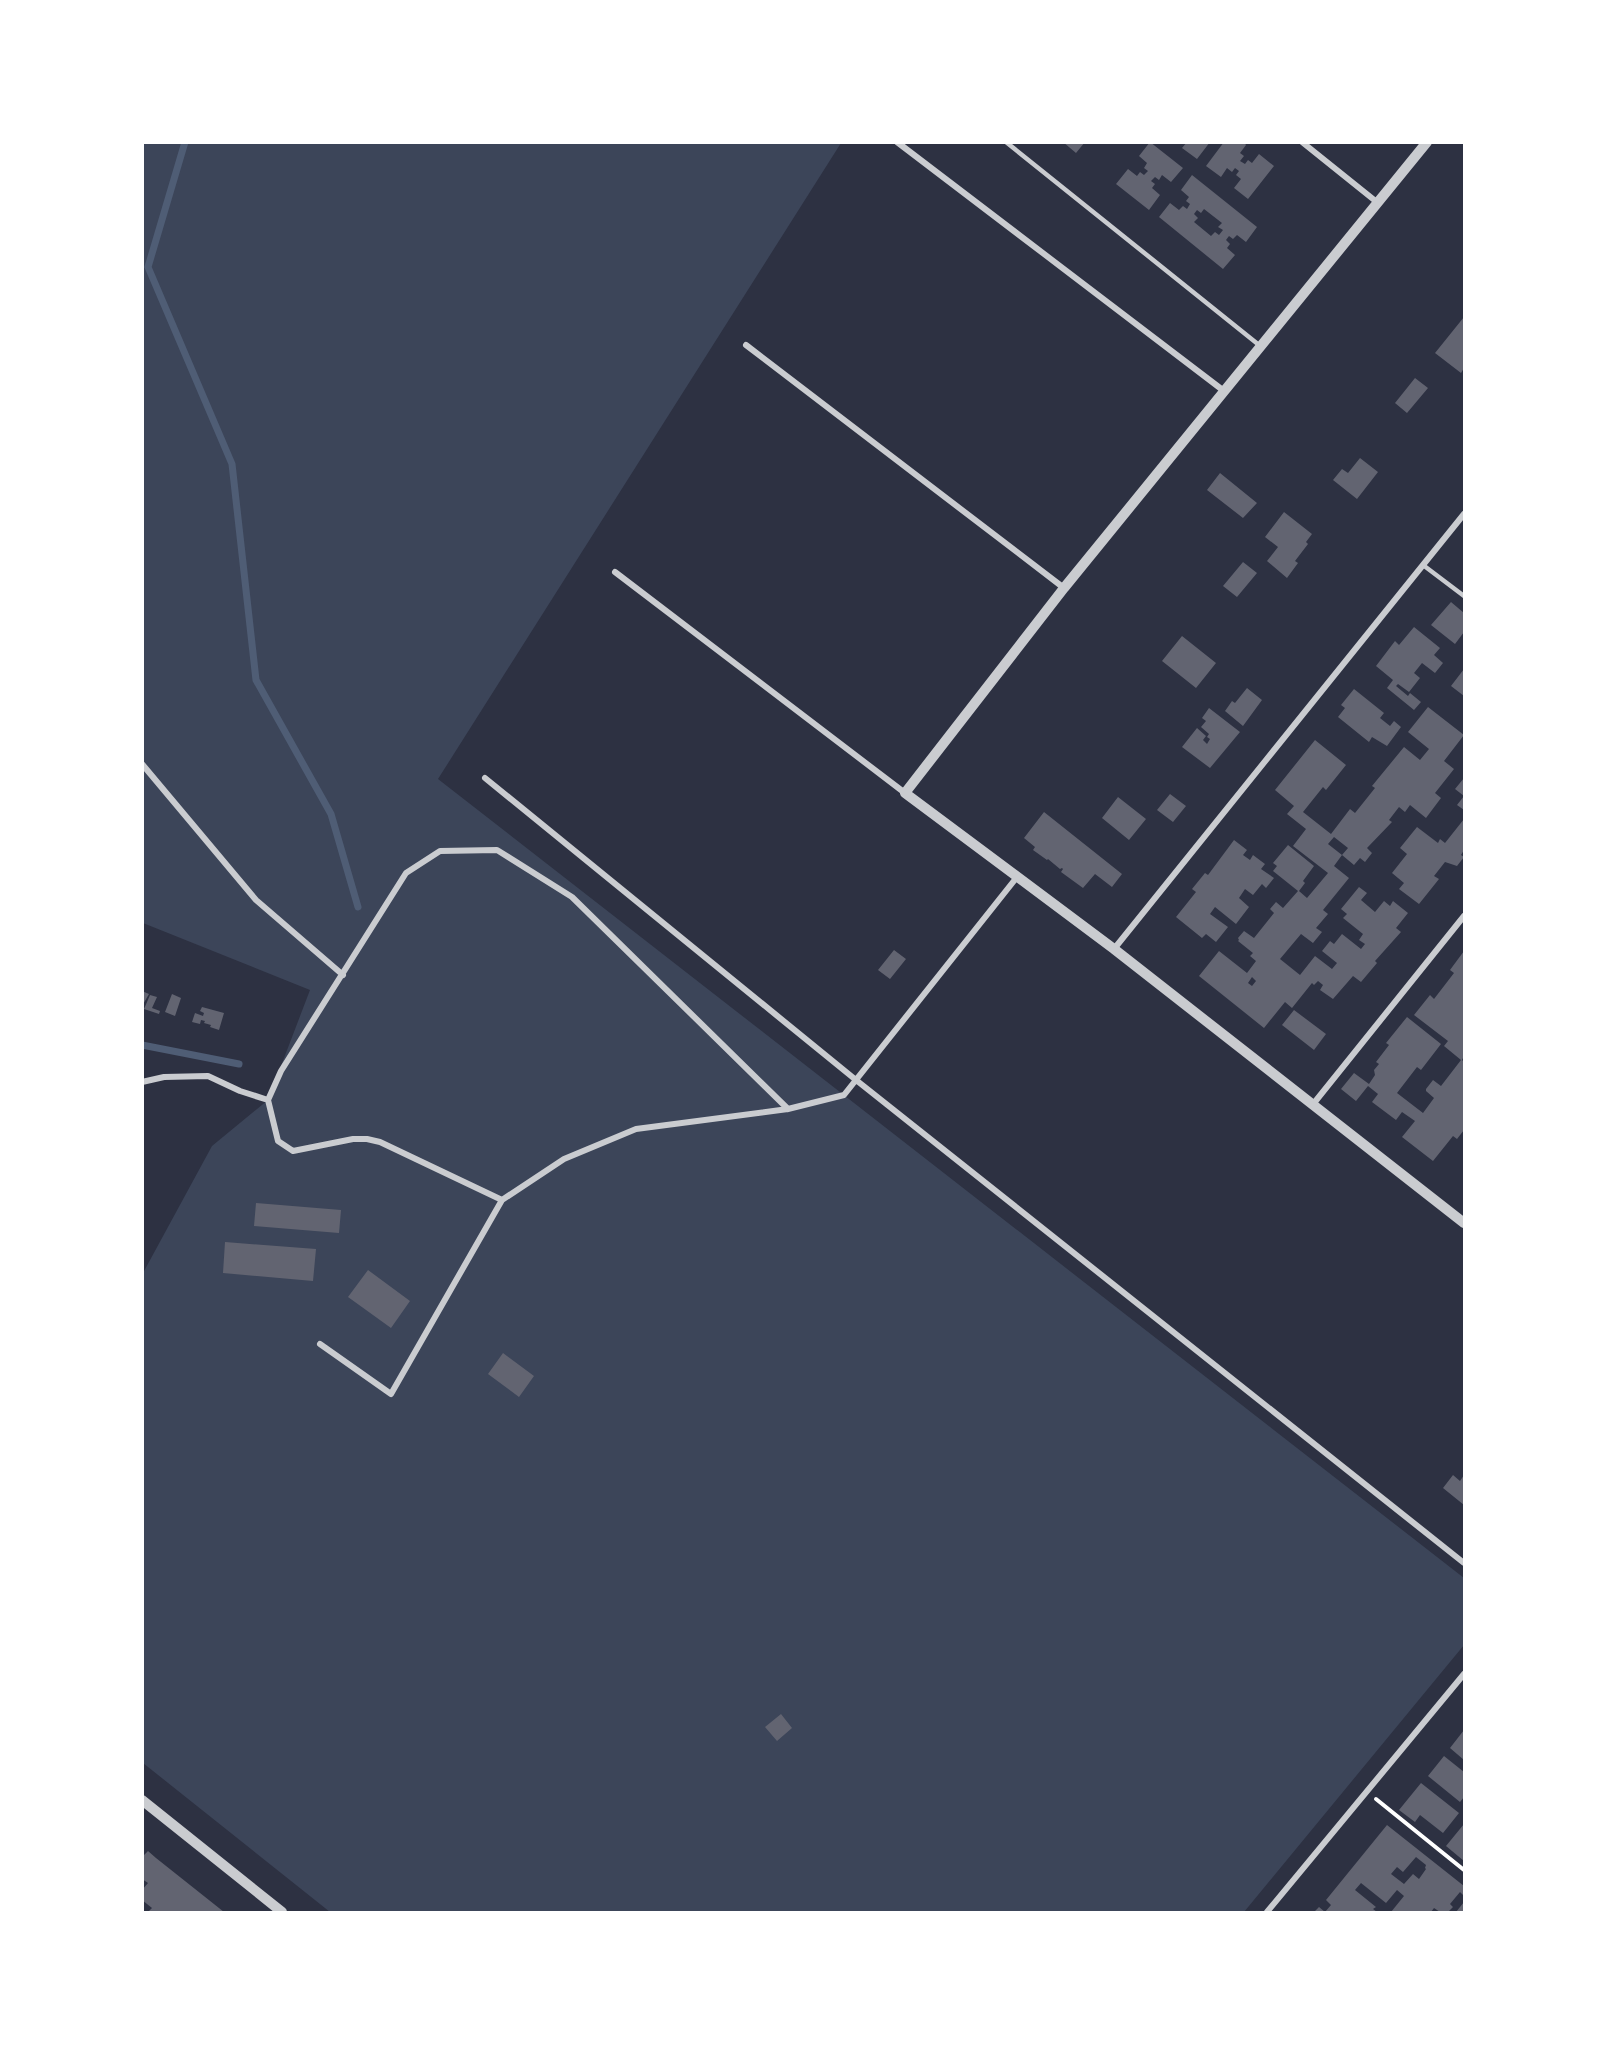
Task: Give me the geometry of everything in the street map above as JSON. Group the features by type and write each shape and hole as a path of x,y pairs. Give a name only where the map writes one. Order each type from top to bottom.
{"street":[{"path":"897,142 1224,391"},
{"path":"1302,142 1378,203"},
{"path":"905,793 1064,588 1427,142"},
{"path":"746,345 1064,588"},
{"path":"1114,949 1464,514"},
{"path":"615,572 1114,949 1314,1103 1464,1223"},
{"path":"142,764 256,900 343,975"},
{"path":"485,778 856,1080 1464,1563"},
{"path":"502,1200 380,1142 367,1139 293,1151 278,1141 268,1101 281,1071 406,873 440,851 497,850 572,897 788,1109"},
{"path":"320,1344 391,1394 502,1200 564,1159 636,1129 788,1109 844,1095 1017,877"},
{"path":"1314,1103 1464,916"},
{"path":"142,1082 164,1077 208,1076 268,1101"},
{"path":"1266,1912 1464,1674"},
{"path":"142,1800 282,1912"}],"lane":[{"path":"1006,142 1261,347"},
{"path":"1423,565 1464,596"}],"path":[{"path":"1366,1791 1464,1870"}],"shaded area":[{"path":"142,143 841,143 438,779 1464,1578 1464,1645 1244,1912 330,1912 143,1763 143,1273 212,1146 268,1100 310,990 143,923"}],"building":[{"path":"1063,142 1085,142 1076,153"},
{"path":"1150,142 1183,168 1171,182 1162,175 1159,180 1155,177 1151,181 1155,184 1152,188 1160,195 1149,210 1116,184 1128,169 1137,176 1140,172 1144,175 1148,171 1144,168 1147,163 1139,156"},
{"path":"1187,142 1210,142 1197,159 1182,148"},
{"path":"1224,142 1244,142 1246,145 1240,153 1244,156 1240,161 1245,164 1248,160 1252,163 1259,154 1274,166 1248,199 1234,188 1241,179 1236,175 1239,171 1235,168 1232,172 1227,168 1221,177 1206,166"},
{"path":"1192,175 1257,227 1246,242 1237,235 1233,239 1229,236 1226,240 1230,244 1227,248 1235,255 1223,269 1159,217 1170,203 1179,210 1183,206 1187,209 1190,204 1186,201 1189,197 1181,190","holes":["1204,209 1222,223 1218,227 1223,230 1219,235 1215,232 1211,236 1194,222 1198,218 1194,214 1197,210 1201,213"]},
{"path":"1464,317 1464,368 1461,373 1435,353"},
{"path":"1415,378 1428,388 1407,413 1395,403"},
{"path":"1360,458 1378,472 1357,499 1333,480 1342,469 1348,473"},
{"path":"1220,473 1257,503 1243,518 1207,490"},
{"path":"1284,512 1312,534 1306,542 1308,544 1295,561 1298,563 1287,578 1267,561 1278,547 1265,537"},
{"path":"1243,562 1257,573 1237,597 1223,586"},
{"path":"1451,602 1464,613 1464,632 1455,644 1431,625"},
{"path":"1414,627 1440,648 1434,655 1443,663 1435,673 1422,663 1414,673 1420,678 1409,692 1398,684 1396,686 1408,696 1410,693 1421,702 1414,710 1387,688 1393,680 1376,666 1395,641 1399,645"},
{"path":"1182,636 1216,663 1196,688 1162,661"},
{"path":"1464,669 1464,696 1451,686"},
{"path":"1247,688 1262,700 1243,726 1225,711 1232,701 1235,703"},
{"path":"1354,689 1384,713 1380,718 1390,726 1394,721 1401,727 1387,746 1372,737 1369,742 1338,717 1345,708 1341,705"},
{"path":"1428,707 1464,735 1444,761 1454,769 1435,793 1441,798 1426,818 1410,805 1405,812 1399,807 1389,820 1392,822 1367,848 1372,853 1365,862 1360,858 1354,865 1342,855 1334,866 1349,878 1323,910 1328,914 1316,928 1322,932 1313,943 1301,934 1280,959 1300,975 1315,956 1332,969 1337,963 1322,951 1330,941 1334,944 1342,934 1361,949 1365,944 1359,940 1363,934 1343,918 1347,914 1341,909 1359,887 1367,893 1361,900 1375,912 1384,901 1390,906 1393,901 1408,913 1396,928 1401,932 1375,961 1377,963 1361,982 1353,976 1333,999 1320,990 1323,985 1318,981 1314,985 1312,983 1292,1008 1285,1002 1264,1028 1199,976 1219,951 1247,973 1256,961 1250,956 1253,953 1238,941 1238,938 1244,931 1254,938 1274,913 1270,909 1276,902 1283,908 1298,891 1273,871 1277,866 1273,863 1288,845 1314,866 1299,891 1307,898 1328,873 1293,846 1306,829 1287,814 1294,806 1275,790 1315,740 1346,765 1326,790 1323,787 1303,812 1331,834 1350,809 1355,813 1375,788 1372,786 1404,747 1420,760 1429,749 1408,732","holes":["1334,837 1348,848 1342,855 1328,844","1252,977 1256,981 1252,986 1248,983"]},
{"path":"1209,708 1240,732 1210,768 1182,747 1197,728 1206,736 1203,740 1207,744 1210,739 1207,737 1209,734 1201,727 1206,721 1202,718"},
{"path":"1464,778 1464,796 1455,789"},
{"path":"1170,794 1186,806 1173,822 1157,810"},
{"path":"1464,796 1464,810 1457,805"},
{"path":"1118,797 1146,819 1129,840 1102,818"},
{"path":"1044,812 1122,874 1112,887 1095,874 1083,888 1061,872 1062,868 1060,869 1033,850 1035,847 1024,838"},
{"path":"1464,819 1464,850 1461,855 1464,857 1457,866 1445,862 1434,876 1439,879 1419,904 1399,889 1404,883 1392,873 1407,854 1400,848 1417,827 1438,843 1440,839 1445,843"},
{"path":"1234,840 1247,850 1243,855 1250,860 1253,855 1265,864 1261,869 1274,878 1266,888 1262,884 1253,895 1245,889 1239,898 1249,907 1236,924 1215,907 1210,914 1228,927 1216,942 1206,934 1202,938 1176,917 1196,892 1192,889 1205,873 1208,875"},
{"path":"894,950 906,959 890,979 878,970"},
{"path":"1464,951 1464,1056 1462,1060 1464,1062 1464,1130 1457,1139 1453,1136 1433,1161 1402,1137 1415,1121 1402,1112 1396,1120 1372,1102 1378,1094 1368,1086 1356,1101 1341,1089 1354,1073 1369,1084 1379,1064 1376,1062 1389,1045 1386,1043 1407,1017 1441,1044 1421,1070 1417,1067 1397,1093 1423,1113 1434,1098 1426,1089 1433,1080 1441,1086 1461,1060 1444,1046 1448,1041 1414,1015 1430,995 1434,999 1454,973 1450,970"},
{"path":"142,991 149,994 142,1006"},
{"path":"172,994 181,998 175,1016 165,1012"},
{"path":"150,995 157,997 152,1008 160,1011 159,1014 144,1009"},
{"path":"202,1007 224,1013 219,1030 210,1027 211,1025 204,1023 205,1021 201,1020 200,1024 192,1022 195,1013 203,1016 204,1013 200,1011"},
{"path":"1294,1010 1326,1034 1314,1050 1282,1025"},
{"path":"256,1203 341,1210 339,1233 254,1226"},
{"path":"225,1242 316,1249 313,1281 223,1273"},
{"path":"368,1270 410,1301 391,1328 348,1297"},
{"path":"503,1353 534,1376 519,1397 488,1374"},
{"path":"1453,1475 1460,1481 1464,1475 1464,1505 1443,1488"},
{"path":"781,1714 792,1728 777,1741 765,1727"},
{"path":"1464,1730 1464,1760 1450,1748"},
{"path":"1444,1756 1464,1772 1464,1797 1460,1802 1428,1776"},
{"path":"1421,1783 1459,1813 1443,1833 1420,1815 1415,1822 1399,1810"},
{"path":"1464,1824 1464,1861 1446,1846"},
{"path":"1387,1825 1464,1886 1464,1896 1460,1892 1450,1904 1453,1907 1448,1912 1440,1912 1434,1908 1431,1912 1391,1912 1404,1896 1397,1890 1386,1903 1361,1883 1355,1890 1376,1907 1373,1909 1377,1912 1325,1912 1331,1905 1326,1900","holes":["1416,1857 1426,1865 1419,1879 1413,1874 1404,1884 1391,1874 1397,1867 1403,1872"]},
{"path":"148,1851 224,1912 148,1912 152,1908 142,1900 142,1890 148,1883 142,1879 142,1857"},
{"path":"1464,1902 1464,1912 1456,1912"},
{"path":"1319,1907 1325,1912 1314,1912"}],"waterway":[{"path":"185,142 148,267 232,464 256,680 331,814 358,907"},
{"path":"142,1045 239,1064"}]}
